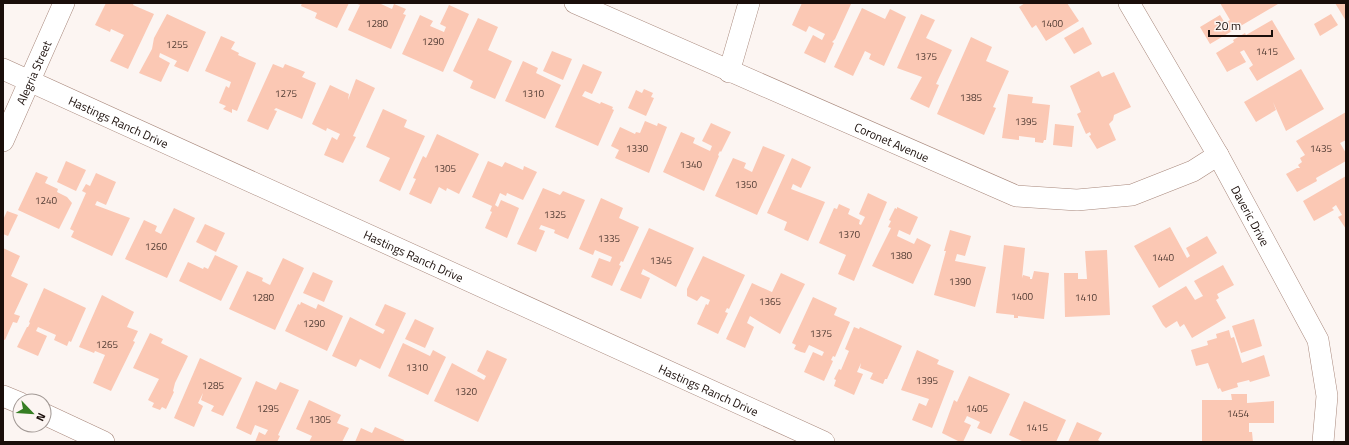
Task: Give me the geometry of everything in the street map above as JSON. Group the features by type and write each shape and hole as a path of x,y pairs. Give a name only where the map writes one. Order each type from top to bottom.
{"street":[{"name":"Alegria Street","path":"3,141 64,3"},
{"name":"Coronet Avenue","path":"575,3 729,72 1016,196 1078,200 1132,195 1193,171 1218,155"},
{"path":"729,72 749,3"},
{"name":"Daveric Drive","path":"1129,3 1218,155 1318,340 1327,396 1323,442"},
{"name":"Hastings Ranch Drive","path":"3,69 824,442"},
{"path":"52,418 104,442"}],"building":[{"path":"106,3 134,3 133,5 154,14 128,69 110,61 124,35 111,29 110,32 95,25"},
{"path":"302,3 349,3 337,28 315,18 317,13 301,6"},
{"path":"355,3 382,3 381,4 392,9 394,4 406,9 403,14 406,15 391,49 348,30 360,5"},
{"path":"802,3 851,4 835,39 832,42 834,43 825,63 804,53 813,35 822,40 825,34 809,26 806,32 792,25"},
{"path":"1025,3 1067,3 1079,21 1046,41 1036,25 1032,28 1019,7"},
{"path":"1220,3 1278,4 1210,44 1200,27 1220,15 1225,23 1230,20"},
{"path":"1335,3 1346,3 1346,21"},
{"path":"449,5 469,14 443,72 402,54 420,15 433,21 430,26 444,32 446,27 440,24"},
{"path":"862,8 885,19 890,9 906,17 884,66 869,59 871,54 865,51 853,76 834,67"},
{"path":"167,14 206,32 188,72 174,66 177,61 160,53 159,57 170,63 161,82 139,73 152,49 154,38"},
{"path":"921,14 935,20 926,38 952,50 936,84 939,85 929,108 910,99 922,77 897,68"},
{"path":"1331,14 1338,25 1320,36 1314,24"},
{"path":"478,18 498,27 488,50 512,61 495,99 470,88 473,81 453,71"},
{"path":"1272,20 1295,59 1257,81 1249,68 1253,65 1244,50 1240,52 1246,62 1227,72 1216,53 1234,42 1233,40 1245,33 1246,35"},
{"path":"1083,27 1092,44 1074,54 1064,38"},
{"path":"221,36 235,42 231,49 239,53 238,55 256,63 237,111 232,109 232,113 223,109 226,106 219,103 226,86 229,88 231,82 205,71"},
{"path":"971,37 992,47 986,61 1009,71 993,107 996,108 984,135 937,114"},
{"path":"552,51 572,59 563,80 543,71"},
{"path":"523,61 538,68 536,73 561,85 545,119 505,101"},
{"path":"273,64 283,68 285,64 305,72 302,77 316,83 302,119 276,108 274,110 277,111 268,130 247,121"},
{"path":"583,64 602,72 592,94 585,91 582,96 600,104 601,102 613,107 612,109 614,110 598,146 555,127"},
{"path":"1301,69 1324,109 1286,131 1273,102 1276,110 1256,122 1244,102"},
{"path":"1099,71 1102,77 1114,72 1131,107 1114,115 1113,120 1109,124 1116,140 1097,149 1089,136 1091,135 1090,132 1086,134 1077,114 1081,112 1070,86"},
{"path":"356,79 375,88 353,136 356,137 343,163 324,155 332,137 337,140 340,134 327,128 326,131 312,124 330,85 349,94 348,100"},
{"path":"644,89 653,93 651,97 654,98 646,116 628,108 636,90 642,93"},
{"path":"1008,94 1033,97 1032,103 1050,105 1046,140 1044,140 1043,143 1035,142 1035,138 1019,136 1019,140 1002,138"},
{"path":"383,109 407,120 404,127 425,136 400,191 379,181 390,158 366,147"},
{"path":"1346,112 1346,140 1340,143 1346,153 1346,161 1316,178 1317,181 1297,192 1286,174 1300,168 1298,165 1302,162 1300,158 1305,155 1296,141"},
{"path":"645,121 657,126 658,123 667,127 649,173 615,158 619,150 611,146 620,127 635,134 636,132 640,133"},
{"path":"711,123 731,132 718,155 719,156 704,191 663,172 681,132 695,138 693,143 710,151 712,146 702,141"},
{"path":"1055,124 1074,126 1072,147 1053,145"},
{"path":"437,134 479,154 459,194 447,188 446,191 439,187 431,204 409,194 416,179 413,178 423,156 426,158"},
{"path":"763,146 785,155 757,215 715,196 733,158 746,163 744,168 752,172"},
{"path":"792,158 811,167 801,188 793,184 791,189 825,202 808,241 784,230 787,222 767,213"},
{"path":"66,161 86,170 76,191 57,182"},
{"path":"488,161 502,167 505,162 523,170 524,166 537,172 523,200 507,193 506,196 500,193 495,205 498,207 501,200 519,208 507,238 485,228 492,212 490,211 492,206 472,197"},
{"path":"36,172 48,177 45,183 58,189 57,192 67,197 72,203 59,229 18,210"},
{"path":"96,173 116,182 106,205 97,201 95,205 130,218 112,256 71,237 74,231 70,229 86,193 82,191 86,184 90,186"},
{"path":"1346,176 1346,229 1338,217 1342,215 1336,205 1332,208 1334,210 1314,221 1303,201"},
{"path":"543,188 560,195 563,191 585,200 568,239 554,233 555,230 541,225 539,229 545,231 536,252 517,244"},
{"path":"868,193 887,202 854,281 838,274 846,255 819,243 834,208 837,209 839,204 850,209 848,214 860,220 859,224 861,225 865,217 859,214"},
{"path":"601,198 623,208 619,218 639,227 623,262 621,261 619,265 621,266 612,286 591,277 599,258 610,262 612,257 595,250 593,255 579,249"},
{"path":"897,207 918,217 910,235 899,230 897,236 914,244 917,238 931,245 913,284 872,266 891,228 888,227 891,221 889,220"},
{"path":"174,208 195,218 167,278 125,259 144,220 157,226 155,231 161,234"},
{"path":"7,211 18,215 8,236 3,234 3,220"},
{"path":"205,224 225,233 216,252 196,242"},
{"path":"1170,227 1187,258 1190,256 1186,248 1207,236 1217,253 1159,288 1134,246"},
{"path":"649,228 694,248 676,287 643,269 641,274 650,278 641,299 620,290"},
{"path":"950,230 971,236 965,256 957,254 955,261 986,267 975,307 934,295"},
{"path":"1004,245 1025,248 1022,278 1023,275 1032,279 1034,271 1049,273 1044,319 1018,316 1018,318 1014,318 1014,315 996,313"},
{"path":"3,248 20,256 11,276 28,284 14,314 20,316 17,323 13,322 5,340 3,339"},
{"path":"1107,250 1110,315 1065,317 1064,273 1078,273 1078,279 1087,279 1085,251"},
{"path":"215,255 238,266 221,301 179,281 188,262 203,269 204,267 208,269"},
{"path":"703,256 745,275 729,309 727,308 725,312 728,313 718,334 697,324 706,304 708,305 710,300 701,296 697,301 687,296 687,289"},
{"path":"283,258 304,268 275,330 229,309 247,271 263,278 262,281 270,285"},
{"path":"1223,265 1234,285 1217,294 1219,298 1216,300 1226,318 1192,338 1184,324 1180,327 1177,321 1166,328 1152,306 1186,286 1195,300 1203,296 1194,281"},
{"path":"313,272 333,281 324,302 303,293"},
{"path":"781,273 805,284 780,334 750,316 747,323 754,327 745,348 726,339 752,283 772,292"},
{"path":"44,288 86,308 71,342 69,341 67,346 54,340 56,335 38,327 36,331 47,336 38,356 17,347 30,323 29,322"},
{"path":"102,295 134,312 127,327 138,331 133,341 135,342 111,391 93,383 105,355 95,351 94,353 79,347"},
{"path":"813,297 837,308 834,315 850,322 835,357 833,356 831,360 833,361 824,381 804,372 813,352 822,356 824,352 809,345 805,353 801,352 794,349 796,345 792,343"},
{"path":"301,302 316,309 318,304 343,316 327,351 285,331 298,304 300,305"},
{"path":"385,304 406,313 380,369 360,359 356,367 332,356 350,317 383,334 385,330 375,325"},
{"path":"415,319 434,328 425,348 405,339"},
{"path":"1254,319 1262,346 1241,353 1232,326"},
{"path":"854,327 859,329 860,327 902,346 887,379 885,379 883,384 870,379 873,373 860,368 861,363 857,372 863,374 854,395 834,386 836,380 834,379 839,369 841,370 849,351 845,349"},
{"path":"1229,330 1231,338 1234,337 1242,363 1264,355 1270,376 1250,382 1249,380 1237,383 1238,387 1222,392 1220,388 1218,389 1208,363 1196,366 1191,350 1208,345 1207,341 1217,338 1216,334"},
{"path":"150,333 163,339 161,343 188,356 175,383 174,392 166,409 162,407 160,410 152,407 154,403 148,400 159,379 133,368"},
{"path":"403,343 430,356 433,350 446,357 428,395 388,376"},
{"path":"487,350 507,359 478,422 434,401 452,363 484,380 486,376 477,371"},
{"path":"917,350 939,360 937,364 954,371 932,428 912,420 919,403 926,406 929,399 901,390"},
{"path":"200,358 242,378 223,416 211,411 214,406 201,400 203,393 198,403 203,406 194,427 174,418"},
{"path":"969,376 1010,394 991,434 977,428 980,422 967,416 964,422 971,425 963,442 960,442 942,433 954,400 957,402"},
{"path":"256,381 276,390 280,382 299,390 278,435 280,436 277,442 255,442 259,432 265,435 268,430 255,425 251,435 236,428"},
{"path":"1231,394 1247,394 1247,403 1274,401 1274,423 1249,423 1249,432 1252,432 1253,442 1202,442 1202,400 1232,400"},
{"path":"309,400 341,415 337,423 349,428 342,442 309,442 312,436 296,429"},
{"path":"1024,401 1066,420 1056,442 1024,442 1009,435"},
{"path":"1077,422 1102,433 1098,440 1102,442 1068,442"},
{"path":"375,427 404,440 404,442 355,442 361,428 372,433"}]}
